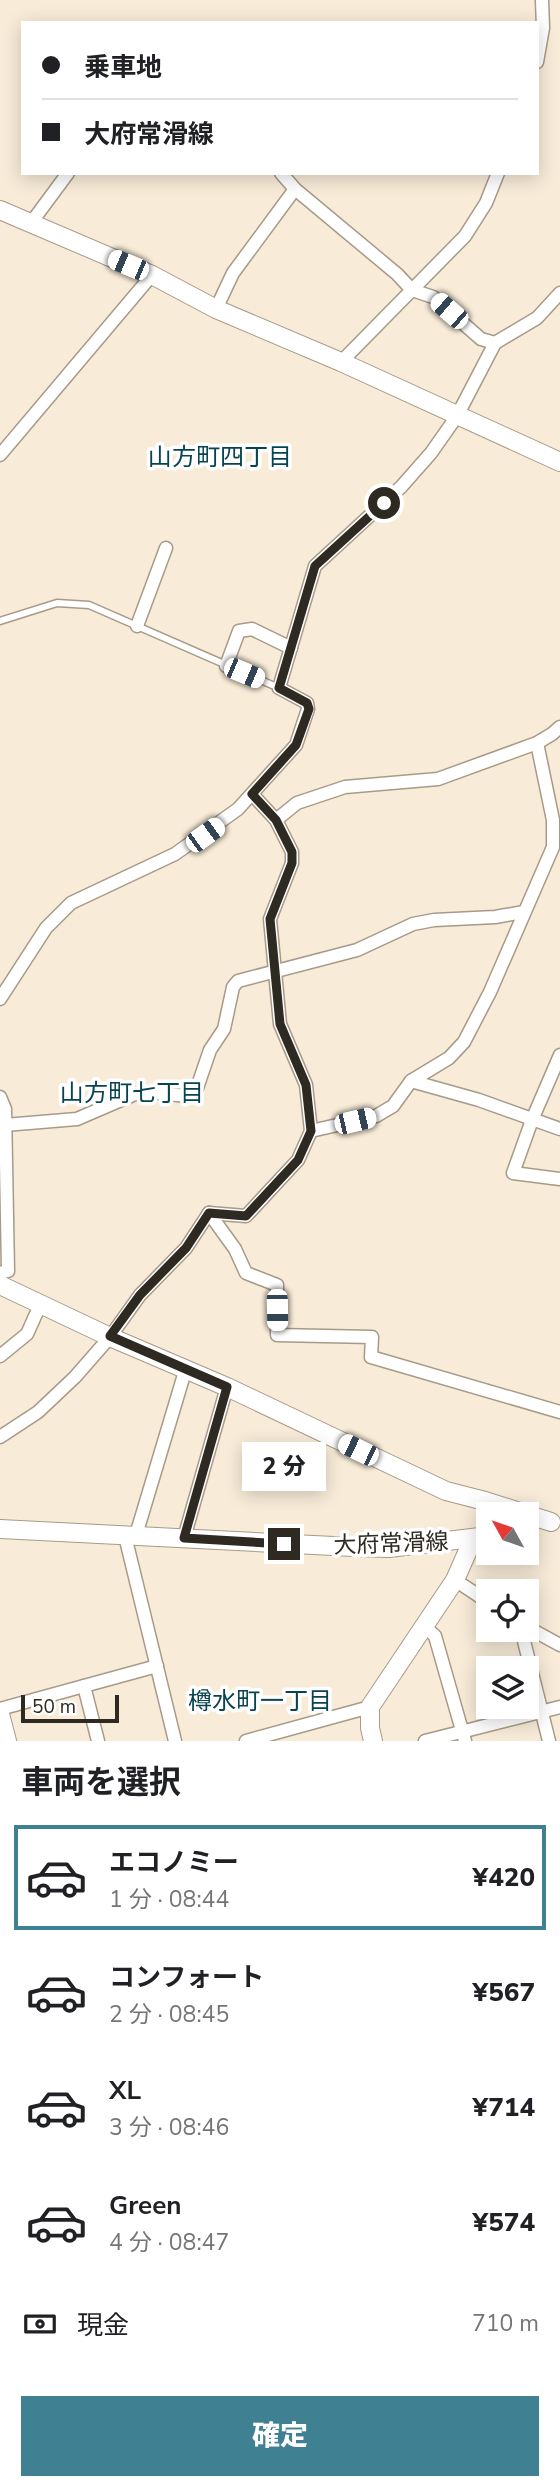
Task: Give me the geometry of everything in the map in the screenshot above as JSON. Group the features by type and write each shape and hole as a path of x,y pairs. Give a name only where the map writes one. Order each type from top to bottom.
{"street":[{"path":"539,51 543,29 542,0"},
{"path":"31,223 67,175"},
{"path":"283,175 295,190 397,274 412,290 433,297 481,339 495,343"},
{"path":"341,362 465,236 486,203 497,175"},
{"path":"216,309 233,273 295,190"},
{"path":"0,210 152,275 216,309 341,362 560,462"},
{"path":"0,455 152,275"},
{"path":"0,999 46,928 71,903 176,854 225,820 296,745 309,709 307,703 279,688 315,566 401,487 432,453 457,416 495,343 537,318 560,293"},
{"path":"137,626 166,548"},
{"path":"226,666 239,631 252,629 291,648"},
{"path":"276,820 297,803 321,794 356,786 438,779 537,743 560,727"},
{"path":"311,1131 376,1116 393,1105 411,1080 435,1068 460,1048 490,992 553,847 553,820 537,743"},
{"path":"209,1213 246,1216 298,1160 311,1131 306,1085 280,1024 270,919 292,863 292,852 276,820 252,794"},
{"path":"5,1125 77,1119 135,1094 186,1096 198,1088 210,1050 224,1029 233,987 238,981 357,950 413,924 524,912"},
{"path":"560,1055 531,1120 513,1173 560,1179"},
{"path":"411,1080 479,1100 560,1129"},
{"path":"0,1097 5,1109 8,1271 0,1273"},
{"path":"0,1437 38,1412 75,1377 140,1295 186,1248 209,1213"},
{"path":"209,1213 235,1249 246,1273 277,1285 277,1335 372,1337 371,1357 560,1412"},
{"path":"0,1285 186,1368 446,1491 556,1521"},
{"path":"0,1356 27,1334 41,1303"},
{"path":"175,1741 131,1536 186,1368"},
{"path":"184,1538 227,1387"},
{"name":"大府常滑線","path":"0,1530 389,1548 476,1538"},
{"path":"373,1741 370,1707 476,1545"},
{"path":"455,1580 476,1594"},
{"path":"424,1626 435,1636 464,1736"},
{"path":"539,1633 560,1644"},
{"path":"524,1642 550,1741"},
{"path":"8,1741 0,1711 157,1667"},
{"path":"84,1686 98,1741"},
{"path":"246,1741 370,1707"},
{"path":"425,1741 464,1736 560,1707"}],"lane":[{"path":"0,621 57,603 89,605 279,688"}],"district":[{"name":"山方町四丁目","path":"220,457"},
{"name":"山方町七丁目","path":"132,1093"},
{"name":"樽水町一丁目","path":"260,1701"}],"route":[{"path":"284,1544 184,1538 227,1387 110,1336 140,1295 186,1248 209,1213 246,1216 298,1160 310,1136 306,1085 280,1024 270,919 292,863 292,852 276,820 252,794 296,745 309,709 307,703 279,688 315,566 384,503"}]}
